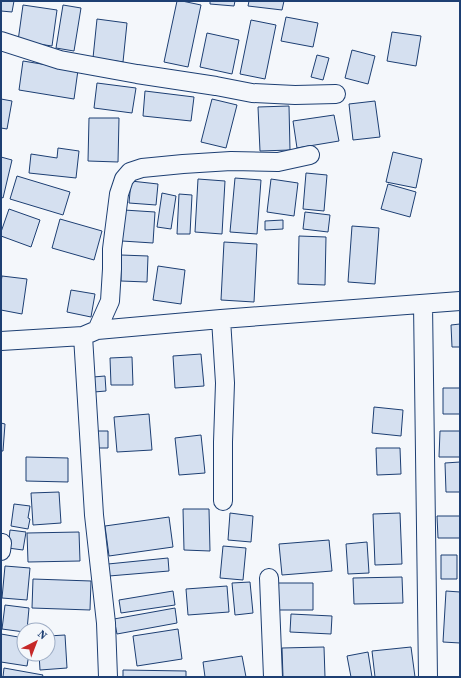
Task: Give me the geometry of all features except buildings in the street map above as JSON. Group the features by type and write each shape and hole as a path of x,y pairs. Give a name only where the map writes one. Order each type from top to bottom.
{"street":[{"path":"1,42 60,60 252,93 295,95 336,94"},
{"path":"108,677 106,623 94,515 90,333 110,301 112,249 119,194 124,178 130,172 142,168 231,161 278,162 310,155"},
{"path":"1,341 220,319 460,302"},
{"path":"423,304 428,677"},
{"path":"220,319 225,383 223,501"},
{"path":"269,578 273,677"}]}
